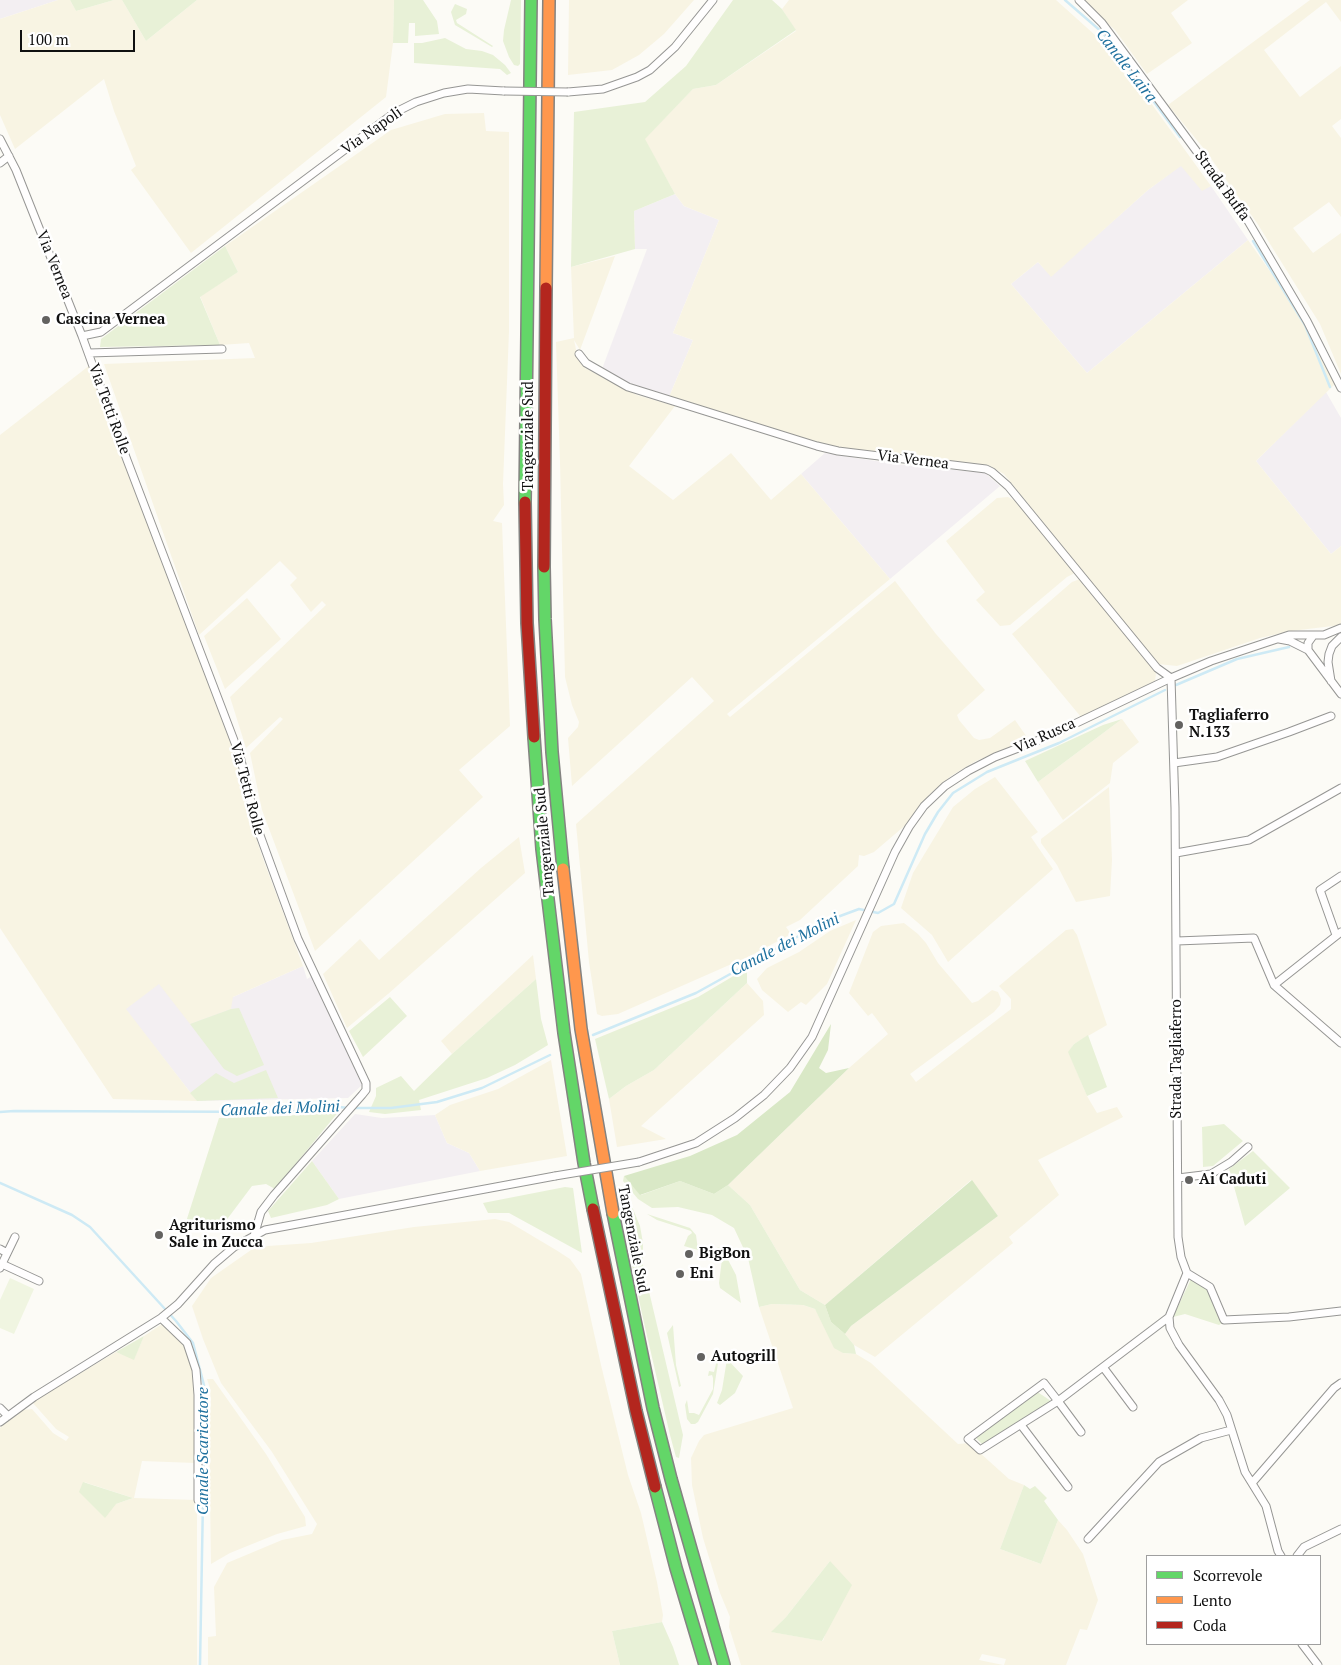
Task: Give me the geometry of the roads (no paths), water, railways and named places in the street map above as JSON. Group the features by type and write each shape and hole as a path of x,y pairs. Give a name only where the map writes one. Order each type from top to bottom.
{"highway":[{"name":"Tangenziale Sud","path":"531,0 525,523 534,758 542,849 554,963 564,1033 584,1163 602,1254 651,1474 676,1568 705,1665"},
{"name":"Tangenziale Sud","path":"549,0 545,619 552,752 561,854 581,1030 619,1248 651,1398 669,1470 694,1565 724,1665"}],"street":[{"name":"Via Napoli","path":"82,336 101,332 394,113 416,102 444,93 468,89 568,92 603,89 637,78 650,70 674,47 713,0"},
{"name":"Strada Buffa","path":"1078,0 1102,23 1248,222 1307,321 1341,388"},
{"name":"Via Vernea","path":"0,139 9,156 89,353"},
{"path":"0,163 9,156"},
{"path":"89,353 222,349"},
{"name":"Via Tetti Rolle","path":"89,353 127,460 240,756 257,827 298,939 366,1083 366,1090 358,1100 261,1212 254,1236"},
{"name":"Via Vernea","path":"579,354 586,363 628,387 817,446 838,451 986,469 992,472 1008,486 1157,668 1171,678"},
{"path":"1341,628 1324,635 1313,636 1308,643 1309,652 1341,694"},
{"name":"Via Rusca","path":"0,1422 55,1383 163,1316 173,1308 214,1264 234,1247 275,1227 639,1162 696,1144 757,1101 790,1068 812,1037 908,827 924,806 944,786 995,757 1047,737 1211,661 1289,635 1313,636"},
{"path":"1324,635 1330,640 1331,650 1328,662 1332,684"},
{"path":"1276,639 1290,641 1314,657 1321,658 1331,650 1341,636"},
{"name":"Strada Tagliaferro","path":"1171,678 1176,853 1178,1237 1181,1257 1188,1273"},
{"path":"1174,763 1217,757 1330,716"},
{"path":"1176,853 1249,840 1341,788"},
{"path":"1274,985 1339,933 1320,890 1341,876"},
{"path":"1177,941 1254,938 1274,985 1341,1043"},
{"path":"1178,1178 1211,1174 1231,1162 1248,1148"},
{"path":"15,1237 4,1251 1,1266 39,1281"},
{"path":"1281,1555 1266,1506 1245,1472 1227,1415 1219,1400 1179,1345 1170,1328 1169,1317 1188,1273 1210,1287 1224,1320 1289,1317 1341,1311"},
{"path":"163,1316 187,1343 196,1370 198,1395 198,1500"},
{"path":"1081,1432 1058,1401 1044,1383 968,1439 980,1450 1058,1401 1169,1317"},
{"path":"1103,1367 1133,1407"},
{"path":"1252,1483 1334,1388 1341,1383"},
{"path":"0,1408 8,1416"},
{"path":"1021,1424 1068,1487"},
{"path":"1088,1539 1159,1462 1201,1438 1231,1430"},
{"path":"1298,1555 1304,1547 1341,1529"},
{"path":"1303,1645 1316,1664"}],"waterway":[{"name":"Canale Laira","path":"1065,0 1103,33 1180,137"},
{"name":"Canale Laira","path":"1253,241 1305,325 1330,387"},
{"name":"Canale dei Molini","path":"1176,685 1237,659 1289,647"},
{"name":"Canale dei Molini","path":"593,1035 696,993 824,922 859,909 878,913 894,904 925,834 938,812 953,793 987,772 1059,743 1165,690"},
{"name":"Canale dei Molini","path":"354,1108 391,1108 437,1102 482,1088 550,1055"},
{"name":"Canale dei Molini","path":"0,1112 289,1112 331,1106 348,1108"},
{"name":"Canale Scaricatore","path":"0,1183 72,1215 90,1227 176,1321 193,1343 205,1389 200,1665"}],"place":[{"name":"Cascina Vernea","path":"46,320"},
{"name":"Tagliaferro N.133","path":"1179,725"},
{"name":"Ai Caduti","path":"1189,1180"},
{"name":"Agriturismo Sale in Zucca","path":"159,1235"},
{"name":"BigBon","path":"689,1254"},
{"name":"Eni","path":"680,1274"},
{"name":"Autogrill","path":"701,1357"}]}
